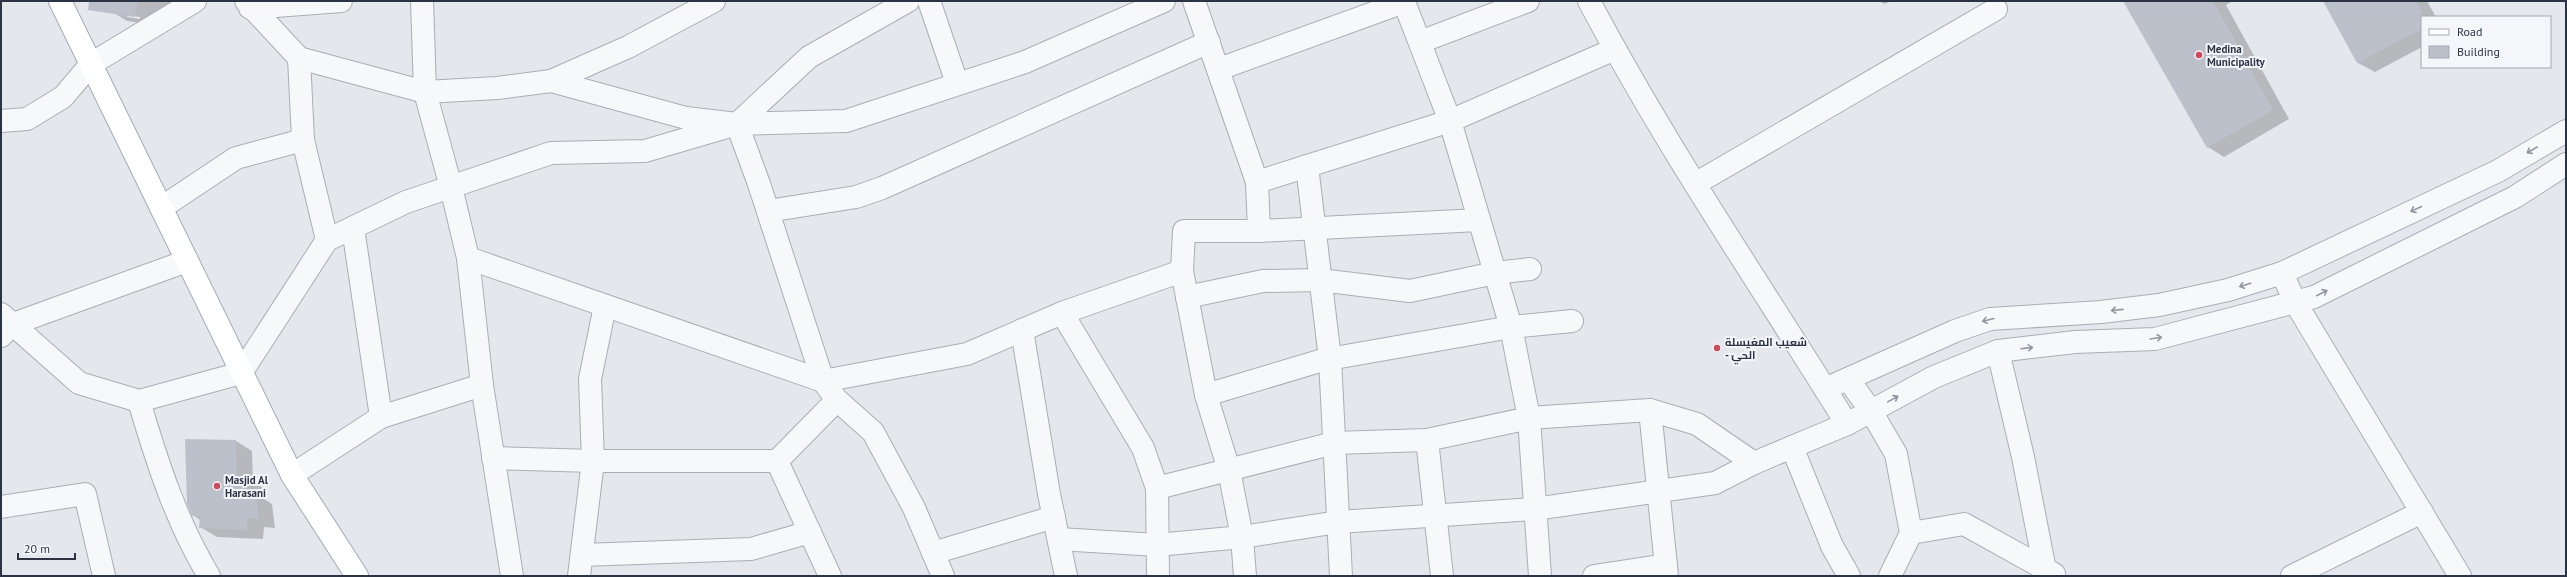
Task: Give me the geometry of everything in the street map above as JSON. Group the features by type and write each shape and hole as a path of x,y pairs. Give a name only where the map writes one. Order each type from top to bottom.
{"main road":[{"path":"60,1 292,475 357,576"}],"street":[{"path":"1,121 27,119 63,97 91,64 195,1"},
{"path":"248,4 341,1"},
{"path":"422,1 425,92 451,186 468,258 482,385 512,576"},
{"path":"248,4 299,58 425,92 497,88 551,81 628,47 714,1"},
{"path":"5,325 80,383 139,401 241,373 327,240 406,202 551,153 645,151 737,124 809,57 908,1"},
{"path":"930,1 956,83"},
{"path":"551,81 686,118 737,124 846,121 956,83 1025,62 1164,1"},
{"path":"1194,1 1219,69 1257,182 1259,231"},
{"path":"1420,42 1528,1"},
{"path":"1589,1 1615,49 1695,184 1847,424"},
{"path":"1219,69 1404,2 1450,121 1511,327 1528,418 1540,576"},
{"path":"1695,184 1996,9"},
{"path":"768,211 856,196 882,188 1209,42"},
{"path":"1257,182 1450,121 1615,49"},
{"path":"299,58 303,140 327,240"},
{"path":"737,124 768,211 823,381 836,400 873,432 914,508 943,576"},
{"path":"1825,389 1955,331 1990,319 2101,312 2159,306 2228,290 2282,273 2498,171 2566,131"},
{"path":"161,208 236,158 303,140"},
{"path":"1059,539 1157,545 1242,537 1338,522 1534,508 1660,492 1715,483 1754,463 1847,424 1934,377 1998,351 2075,342 2155,338 2314,298 2515,197 2566,164"},
{"path":"1307,166 1316,229 1320,280 1330,359 1341,576"},
{"path":"2498,171 2515,197"},
{"path":"1245,576 1242,537 1228,470 1206,395 1182,271 1184,231 1316,229 1479,220"},
{"path":"353,228 381,417"},
{"path":"468,258 823,381 967,354 1062,313 1182,271"},
{"path":"5,325 187,261"},
{"path":"1187,297 1263,281 1320,280 1410,291 1495,273 1530,269"},
{"path":"2282,273 2296,302 2460,576"},
{"path":"605,306 590,379 592,461 580,565 752,549 810,532"},
{"path":"1062,313 1143,448 1158,488 1158,576"},
{"path":"1206,395 1330,359 1511,327 1572,321"},
{"path":"1022,330 1054,517 1066,576"},
{"path":"1998,351 2051,573"},
{"path":"1848,379 1871,411 1896,454 1911,533 1890,576"},
{"path":"292,475 381,417 482,385"},
{"path":"493,458 592,461 777,461 836,400"},
{"path":"139,401 160,472 189,542 209,576"},
{"path":"1158,488 1334,443 1427,440 1528,418 1650,410 1697,424 1754,463"},
{"path":"1594,576 1667,571 1660,492 1650,410"},
{"path":"1427,440 1442,576"},
{"path":"1792,447 1832,546 1849,576"},
{"path":"777,461 830,576"},
{"path":"1,507 84,494 104,576"},
{"path":"2292,576 2422,512"},
{"path":"933,553 1054,517"},
{"path":"1911,533 1964,524 2051,573"}],"building":[{"path":"89,1 138,1 135,17 88,10"},
{"name":"Medina Municipality","path":"2123,1 2213,1 2273,110 2207,148"},
{"path":"2323,1 2416,1 2422,12 2421,30 2357,63"},
{"name":"Masjid Al Harasani","path":"185,439 236,440 237,479 248,478 247,492 256,494 259,519 248,518 246,530 199,528 200,516 192,516 187,504"}],"place":[{"name":"Medina Municipality","path":"2199,55"},
{"name":"شعيب المغيسلة - الحيّ","path":"1717,348"},
{"name":"Masjid Al Harasani","path":"217,486"}]}
